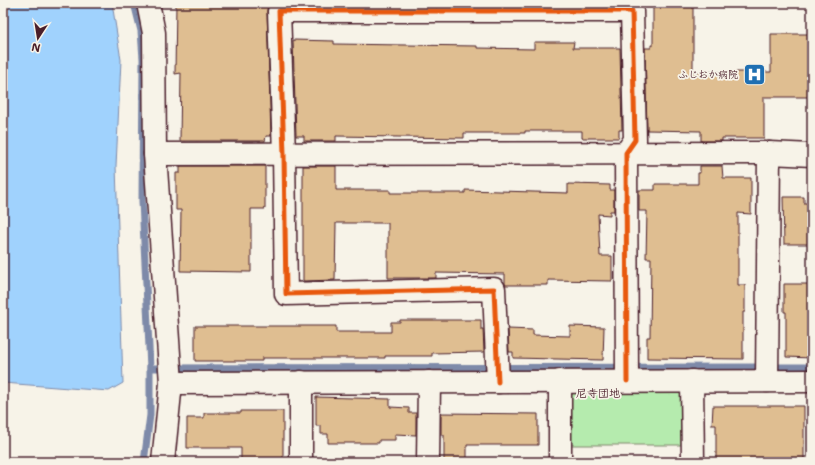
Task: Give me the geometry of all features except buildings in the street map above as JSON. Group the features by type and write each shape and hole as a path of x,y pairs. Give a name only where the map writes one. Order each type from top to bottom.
{"street":[{"path":"148,3 154,33 155,154 170,373 163,462"},
{"path":"497,371 494,289 286,294 284,154 279,11 632,11 634,140 626,153 627,372"},
{"path":"155,154 769,153 812,155"},
{"path":"767,372 769,153"},
{"path":"170,373 301,382 429,382 497,371 560,382 627,372 692,381 767,372 812,381"},
{"path":"692,381 693,462"},
{"path":"301,382 301,462"},
{"path":"428,462 429,382"},
{"path":"560,382 560,462"}],"green space":[{"path":"569,390 681,390 681,445 569,445"}],"water":[{"path":"3,3 112,3 121,60 116,166 123,383 109,391 3,383"}],"waterway":[{"path":"134,3 141,31 143,59 142,201 150,368 150,415 144,462"},
{"path":"150,368 812,367"}],"cycle path":[{"path":"498,382 494,289 286,294 284,154 279,11 632,11 635,140 626,153 627,381"}],"place":[{"name":"ふじおか病院","path":"754,74"}],"district":[{"name":"尼寺団地","path":"598,393"}]}
